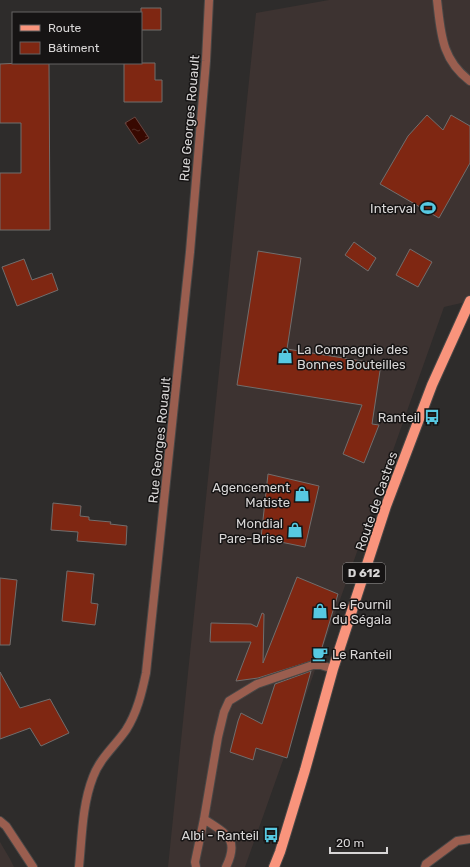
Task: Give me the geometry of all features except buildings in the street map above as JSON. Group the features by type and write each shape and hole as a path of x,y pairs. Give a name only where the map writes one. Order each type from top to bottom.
{"main road":[{"name":"Route de Castres","path":"274,867 305,770 333,669 386,506 432,385 470,301"},
{"name":"Route de Castres","path":"280,852 282,867"}],"street":[{"name":"Rue Georges Rouault","path":"79,867 84,814 93,776 106,754 127,728 140,696 146,672 190,252 206,61 209,0"},
{"path":"437,0 443,45 455,66 470,81"},
{"path":"196,867 195,862 218,737 224,712 229,700 257,684 313,665 321,665 333,669"},
{"path":"204,819 226,833 232,845 230,858 226,867"},
{"path":"0,822 6,826 33,867"},
{"path":"425,867 426,864 457,841 470,839"}],"shaded area":[{"path":"329,0 470,0 470,301 444,307 245,867 168,867 256,13"},
{"path":"0,842 10,859 14,867 0,867"}],"water":[{"path":"135,117 149,138 139,144 125,123"}],"place":[{"name":"Interval","path":"428,208"},
{"name":"La Compagnie des Bonnes Bouteilles","path":"285,356"},
{"name":"Ranteil","path":"432,417"},
{"name":"Agencement Matiste","path":"302,494"},
{"name":"Mondial Pare-Brise","path":"295,530"},
{"name":"Le Fournil du Ségala","path":"320,611"},
{"name":"Le Ranteil","path":"320,654"},
{"name":"Albi - Ranteil","path":"271,835"}]}
